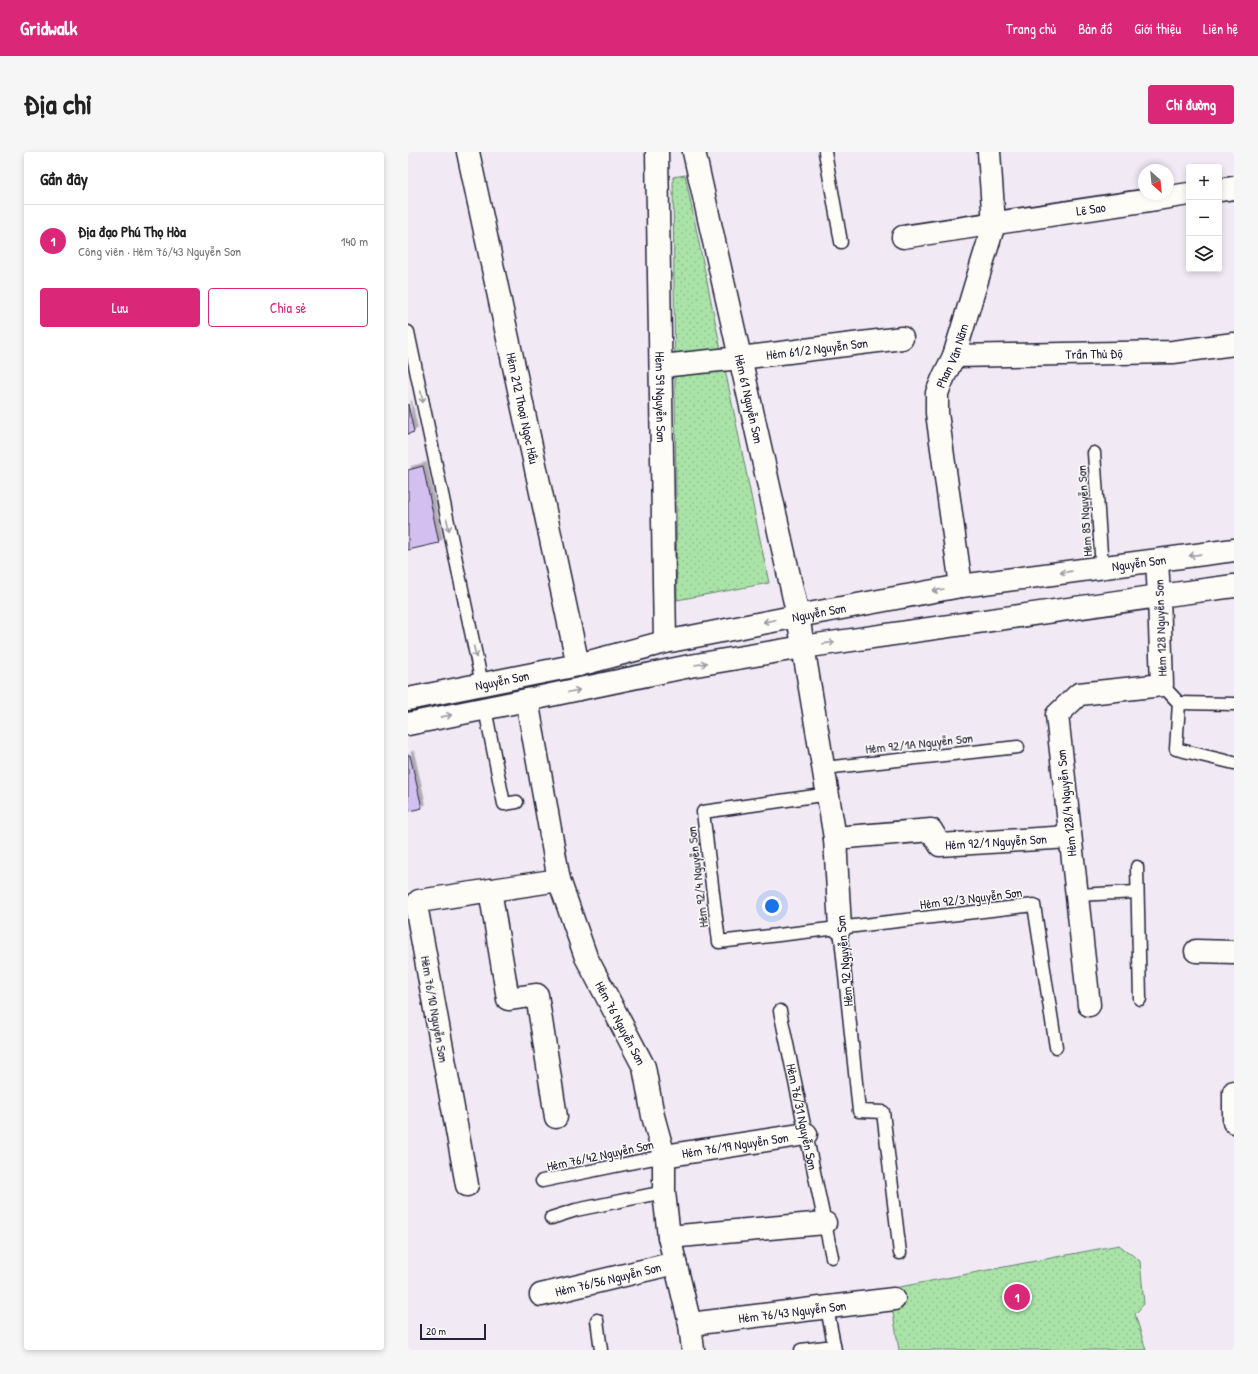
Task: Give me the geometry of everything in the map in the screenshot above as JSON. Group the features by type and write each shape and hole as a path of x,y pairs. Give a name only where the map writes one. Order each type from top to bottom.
{"street":[{"name":"Hẻm 212 Thoại Ngọc Hầu","path":"468,152 578,665"},
{"name":"Hẻm 59 Nguyễn Sơn","path":"657,152 665,642"},
{"name":"Hẻm 61 Nguyễn Sơn","path":"694,152 804,647"},
{"name":"Phan Văn Năm","path":"961,586 937,413 937,393 954,356 994,224 989,152"},
{"path":"1222,190 1234,188"},
{"name":"Lê Sao","path":"903,237 1186,194"},
{"name":"Hẻm 61/2 Nguyễn Sơn","path":"660,366 740,358 902,338"},
{"name":"Trần Thủ Độ","path":"954,356 1174,352 1234,344"},
{"name":"Nguyễn Sơn","path":"408,700 578,665 665,642 961,586 1234,550"},
{"name":"Hẻm 128 Nguyễn Sơn","path":"1157,561 1160,596 1162,685"},
{"name":"Nguyễn Sơn","path":"408,724 690,666 804,647 1234,586"},
{"name":"Hẻm 92 Nguyễn Sơn","path":"804,647 835,838 840,928"},
{"name":"Hẻm 128/4 Nguyễn Sơn","path":"1089,1005 1057,715 1079,694 1162,685"},
{"name":"Hẻm 76 Nguyễn Sơn","path":"527,700 559,880 586,957 644,1067 652,1116 664,1156 664,1192 669,1237 690,1324 693,1350"},
{"name":"Hẻm 92/1 Nguyễn Sơn","path":"835,838 931,830 940,845 1070,837"},
{"name":"Hẻm 76/10 Nguyễn Sơn","path":"467,1185 416,905 419,901 559,880"},
{"path":"490,890 508,999 537,995 556,1117"},
{"path":"1196,951 1234,952"},
{"path":"1234,1092 1234,1122"},
{"name":"Hẻm 76/19 Nguyễn Sơn","path":"664,1156 806,1134"},
{"path":"669,1237 825,1223"},
{"name":"Hẻm 76/56 Nguyễn Sơn","path":"541,1295 675,1263"},
{"name":"Hẻm 76/43 Nguyễn Sơn","path":"690,1324 894,1299"}],"lane":[{"path":"825,152 841,242"},
{"path":"408,332 482,684"},
{"name":"Hẻm 85 Nguyễn Sơn","path":"1094,453 1102,568"},
{"name":"Hẻm 128 Nguyễn Sơn","path":"1162,685 1178,704"},
{"path":"1234,704 1178,704 1176,749 1234,763"},
{"path":"484,709 504,804 517,802"},
{"name":"Hẻm 92/1A Nguyễn Sơn","path":"824,768 1018,747"},
{"name":"Hẻm 92/4 Nguyễn Sơn","path":"829,794 703,812 719,942 840,928"},
{"path":"1137,867 1140,999"},
{"path":"1077,895 1137,892"},
{"name":"Hẻm 92/3 Nguyễn Sơn","path":"840,928 1034,905 1056,1047"},
{"name":"Hẻm 92 Nguyễn Sơn","path":"840,928 859,1111 884,1112 900,1253"},
{"name":"Hẻm 76/31 Nguyễn Sơn","path":"780,1011 832,1256"},
{"name":"Hẻm 76/42 Nguyễn Sơn","path":"542,1181 664,1156"},
{"path":"551,1218 576,1210 664,1192"},
{"path":"801,1350 834,1348 827,1308"},
{"path":"597,1320 601,1350"}],"green space":[{"path":"685,175 769,583 677,600 673,177"},
{"path":"1119,1245 1140,1261 1144,1304 1135,1314 1146,1350 899,1350 889,1289"}],"building":[{"path":"408,404 414,432 408,434"},
{"path":"423,466 439,543 408,550 408,470"},
{"path":"408,755 410,755 422,808 410,811 408,805"}],"place":[{"name":"Địa đạo Phú Thọ Hòa","path":"1017,1297"}]}
